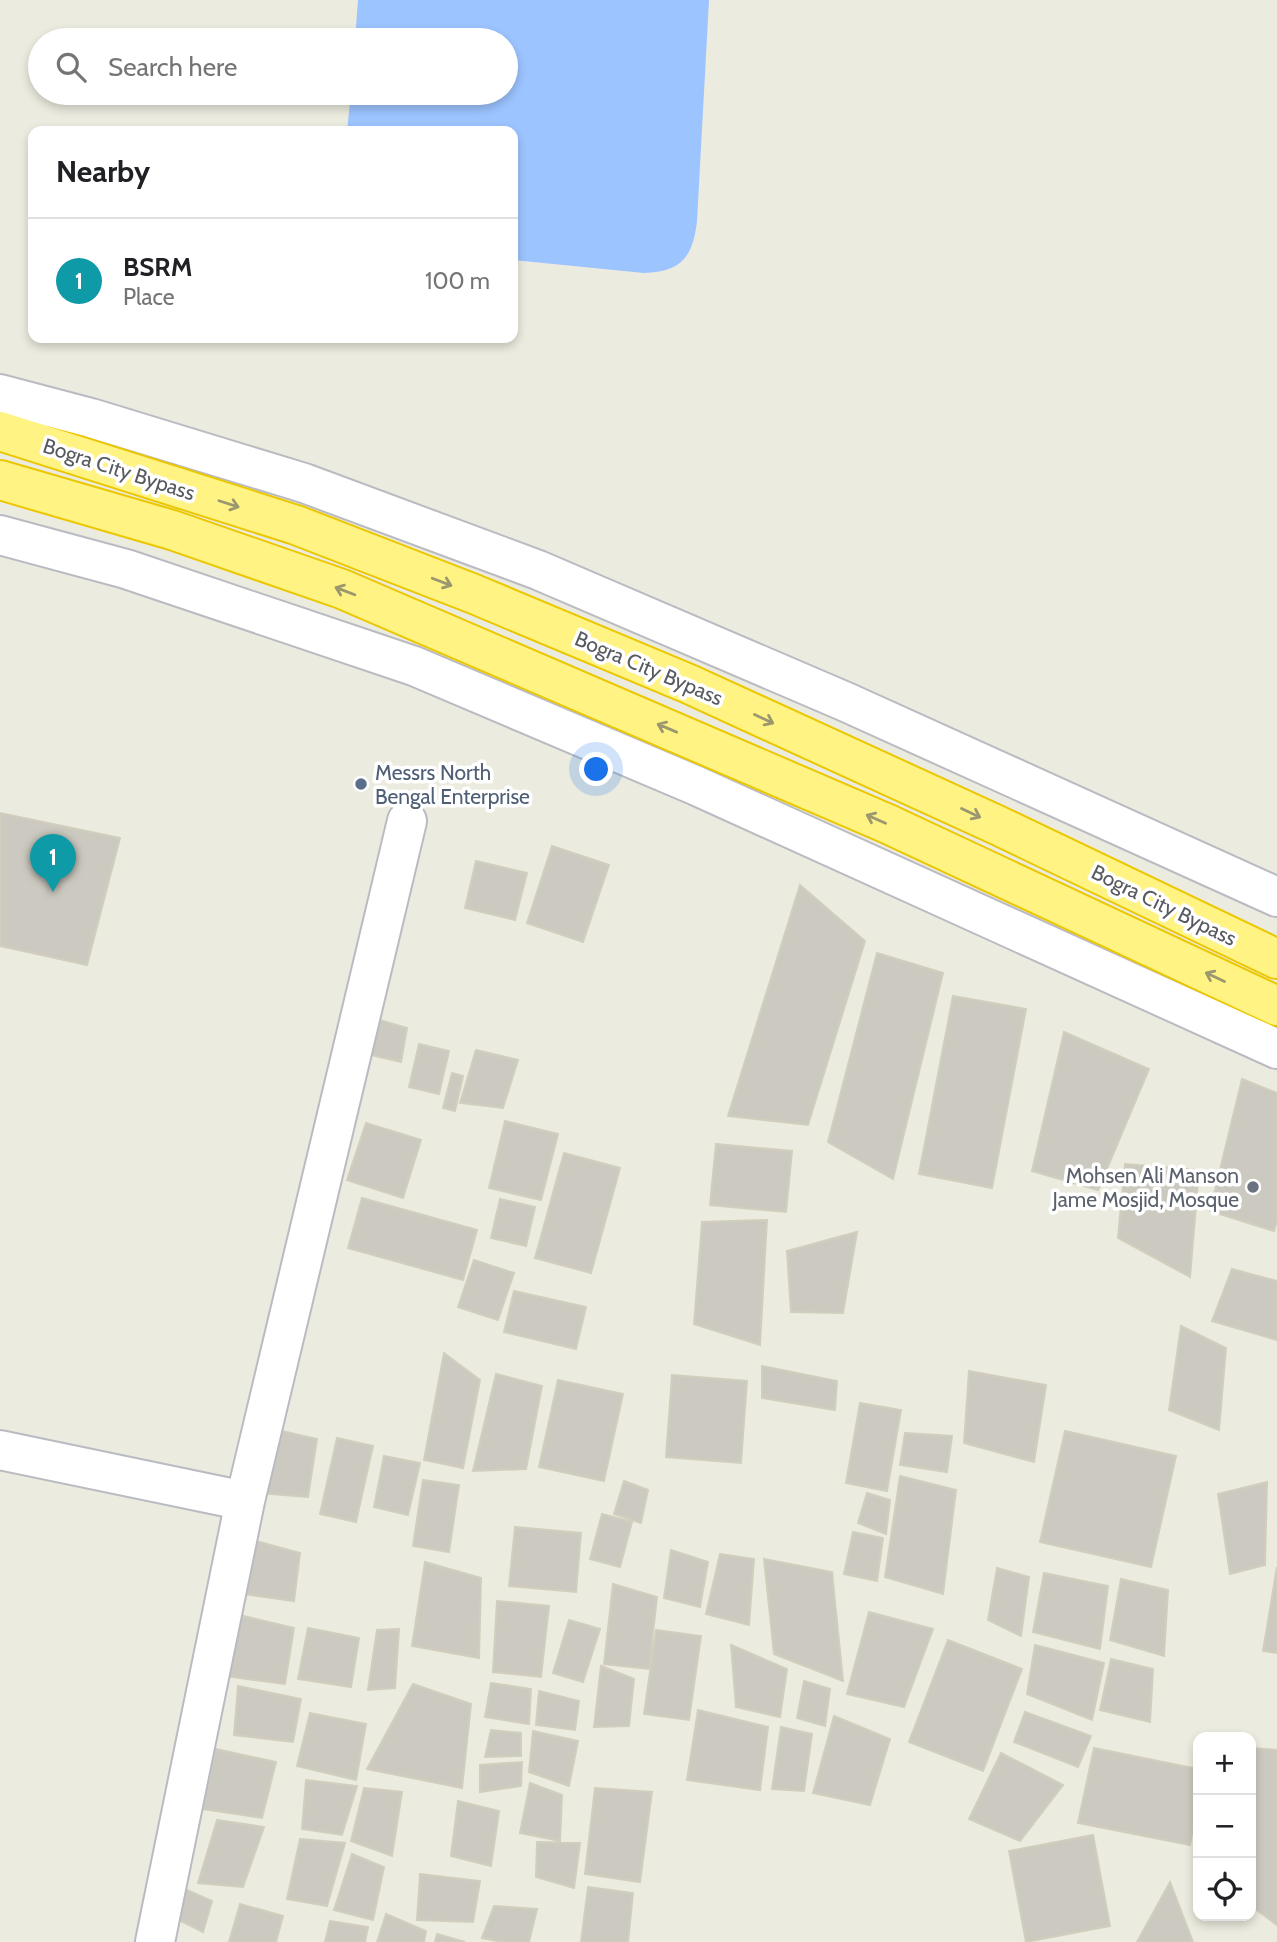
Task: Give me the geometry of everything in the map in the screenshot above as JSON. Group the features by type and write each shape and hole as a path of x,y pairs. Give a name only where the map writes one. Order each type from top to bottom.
{"highway":[{"name":"Bogra City Bypass","path":"0,431 296,525 474,594 701,690 997,825 1277,959"},
{"name":"Bogra City Bypass","path":"0,480 172,530 342,589 888,824 1277,1006"}],"street":[{"path":"0,394 91,418 304,483 538,570 846,702 1277,897"},
{"path":"0,535 126,569 414,666 697,786 1277,1049"},
{"path":"155,1942 245,1501 407,821"},
{"path":"0,1450 245,1501"}],"water":[{"path":"358,0 709,0 697,221 688,253 676,266 644,273 518,260 518,126 348,126 350,105 518,105 518,28 356,28"}],"building":[{"path":"0,813 120,838 87,965 0,946"},
{"path":"552,846 609,865 583,942 527,923"},
{"path":"476,861 527,873 515,920 465,908"},
{"path":"800,885 865,941 808,1125 728,1116"},
{"path":"877,953 943,973 893,1179 828,1142"},
{"path":"953,996 1026,1009 992,1188 919,1174"},
{"path":"376,1019 407,1028 401,1062 363,1053"},
{"path":"1064,1032 1149,1069 1098,1190 1032,1171"},
{"path":"419,1044 449,1051 439,1094 409,1087"},
{"path":"476,1050 518,1060 503,1108 460,1103"},
{"path":"452,1073 463,1076 455,1111 443,1108"},
{"path":"1242,1079 1277,1093 1277,1220 1274,1231 1210,1211"},
{"path":"505,1121 558,1134 541,1200 489,1188"},
{"path":"366,1123 421,1140 403,1198 347,1180"},
{"path":"716,1144 792,1151 786,1212 710,1205"},
{"path":"564,1153 620,1168 591,1273 535,1258"},
{"path":"1125,1164 1199,1170 1190,1277 1118,1238"},
{"path":"362,1198 477,1230 463,1280 348,1248"},
{"path":"500,1199 535,1207 526,1246 491,1238"},
{"path":"767,1220 760,1345 694,1324 702,1222"},
{"path":"857,1232 843,1313 791,1312 787,1251"},
{"path":"474,1260 514,1273 498,1320 458,1307"},
{"path":"1232,1269 1277,1281 1277,1340 1212,1321"},
{"path":"514,1291 586,1307 576,1349 504,1332"},
{"path":"1181,1326 1226,1348 1219,1430 1169,1410"},
{"path":"444,1353 480,1380 463,1468 424,1460"},
{"path":"762,1366 837,1381 835,1410 762,1398"},
{"path":"969,1371 1046,1385 1034,1462 964,1443"},
{"path":"496,1374 542,1386 526,1469 473,1471"},
{"path":"672,1375 747,1381 741,1463 666,1457"},
{"path":"558,1380 623,1394 604,1481 539,1467"},
{"path":"860,1403 901,1410 887,1491 846,1483"},
{"path":"273,1429 317,1439 308,1497 259,1493"},
{"path":"1065,1431 1176,1456 1151,1567 1040,1542"},
{"path":"905,1433 952,1436 947,1472 900,1465"},
{"path":"337,1438 373,1446 356,1522 320,1514"},
{"path":"384,1456 420,1463 408,1515 374,1507"},
{"path":"900,1476 956,1490 943,1594 885,1577"},
{"path":"423,1480 459,1485 449,1552 413,1546"},
{"path":"624,1481 648,1490 641,1523 614,1514"},
{"path":"1267,1482 1265,1565 1230,1574 1218,1494"},
{"path":"867,1493 890,1500 886,1534 858,1523"},
{"path":"602,1514 632,1522 620,1567 590,1559"},
{"path":"515,1527 581,1533 576,1592 509,1586"},
{"path":"853,1532 883,1538 877,1581 844,1574"},
{"path":"256,1541 300,1553 294,1601 236,1593"},
{"path":"671,1550 708,1562 700,1607 664,1598"},
{"path":"720,1554 754,1559 749,1625 706,1614"},
{"path":"764,1559 832,1572 843,1681 774,1654"},
{"path":"425,1562 481,1578 479,1658 412,1646"},
{"path":"1277,1567 1277,1653 1263,1651"},
{"path":"997,1568 1029,1577 1021,1636 988,1620"},
{"path":"1044,1573 1108,1586 1100,1649 1033,1632"},
{"path":"1121,1579 1168,1590 1164,1656 1110,1640"},
{"path":"613,1584 657,1597 649,1669 604,1664"},
{"path":"497,1601 549,1606 541,1677 493,1672"},
{"path":"869,1612 933,1629 904,1707 847,1694"},
{"path":"231,1613 294,1628 285,1684 224,1676"},
{"path":"569,1620 600,1629 583,1682 553,1673"},
{"path":"308,1628 359,1638 351,1687 298,1679"},
{"path":"399,1629 395,1688 368,1690 377,1630"},
{"path":"656,1630 701,1636 689,1720 644,1714"},
{"path":"948,1640 1022,1669 983,1771 909,1742"},
{"path":"731,1645 787,1669 780,1717 736,1707"},
{"path":"1035,1645 1104,1663 1092,1720 1027,1694"},
{"path":"1111,1659 1153,1669 1150,1722 1100,1710"},
{"path":"601,1666 634,1679 629,1726 594,1727"},
{"path":"804,1681 830,1689 825,1726 797,1718"},
{"path":"491,1683 531,1689 529,1724 485,1717"},
{"path":"413,1684 471,1704 462,1788 367,1769"},
{"path":"238,1686 301,1699 293,1742 234,1735"},
{"path":"539,1691 579,1701 575,1730 536,1725"},
{"path":"698,1710 768,1727 760,1790 687,1780"},
{"path":"1025,1712 1091,1736 1078,1767 1014,1742"},
{"path":"310,1713 366,1724 356,1780 297,1766"},
{"path":"834,1716 890,1739 870,1805 813,1793"},
{"path":"781,1727 812,1734 804,1791 772,1789"},
{"path":"491,1730 521,1733 521,1756 485,1757"},
{"path":"533,1731 578,1741 569,1786 529,1772"},
{"path":"1094,1748 1193,1768 1193,1828 1190,1845 1078,1823"},
{"path":"1256,1748 1277,1750 1277,1925 1256,1910"},
{"path":"216,1749 276,1762 262,1818 202,1809"},
{"path":"1001,1753 1063,1785 1020,1841 969,1819"},
{"path":"522,1762 521,1786 480,1792 480,1765"},
{"path":"306,1780 357,1786 342,1835 302,1829"},
{"path":"530,1783 562,1795 560,1841 520,1833"},
{"path":"364,1788 402,1792 392,1856 351,1841"},
{"path":"595,1788 652,1792 640,1882 585,1874"},
{"path":"458,1801 499,1811 491,1866 451,1856"},
{"path":"217,1820 264,1827 243,1887 198,1883"},
{"path":"1093,1835 1110,1926 1026,1942 1009,1851"},
{"path":"300,1839 345,1843 327,1906 287,1899"},
{"path":"537,1842 580,1843 574,1888 536,1877"},
{"path":"352,1854 384,1867 373,1920 334,1910"},
{"path":"420,1874 480,1881 473,1922 417,1920"},
{"path":"1170,1882 1193,1942 1137,1942"},
{"path":"588,1887 633,1893 628,1942 581,1942"},
{"path":"187,1890 212,1901 203,1932 175,1918"},
{"path":"240,1904 283,1916 276,1942 229,1942"},
{"path":"494,1906 537,1909 529,1942 502,1942 482,1938"},
{"path":"386,1914 426,1931 424,1942 377,1942"},
{"path":"330,1921 368,1927 365,1942 325,1942"},
{"path":"437,1934 465,1942 435,1942"}],"place":[{"name":"Messrs North Bengal Enterprise","path":"361,784"},
{"name":"BSRM","path":"53,892"},
{"name":"Mohsen Ali Manson Jame Mosjid, Mosque","path":"1253,1187"}]}
